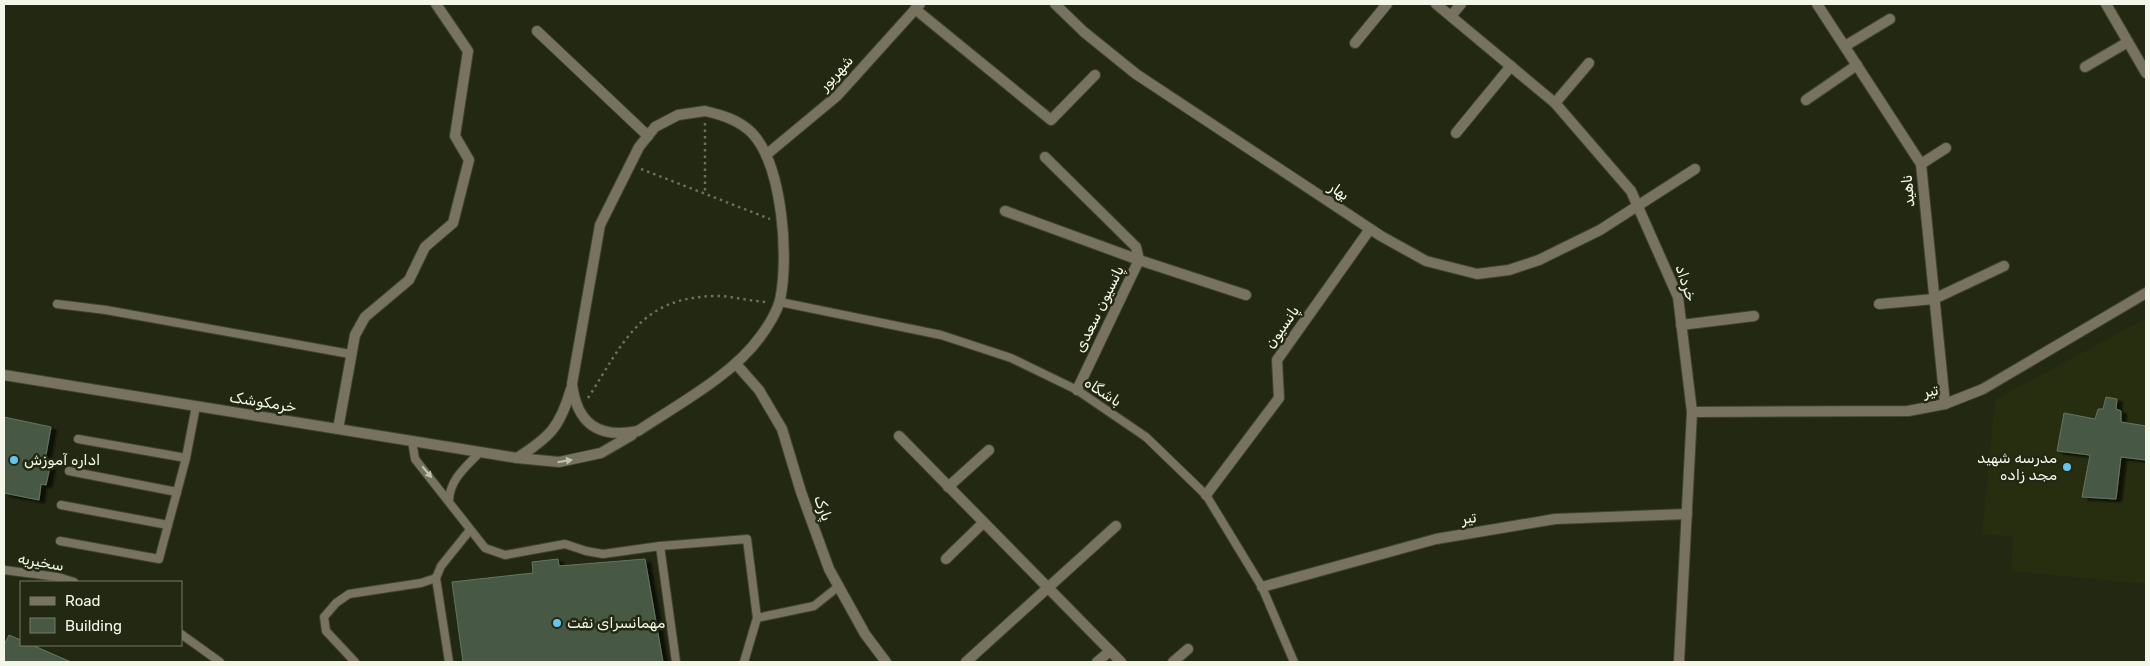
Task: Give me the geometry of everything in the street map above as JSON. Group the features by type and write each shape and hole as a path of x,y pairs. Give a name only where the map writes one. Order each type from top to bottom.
{"street":[{"path":"338,429 350,354 355,335 365,317 409,280 426,248 453,223 468,160 455,136 468,51 436,4"},
{"name":"بهار","path":"1055,4 1084,32 1136,74 1370,229 1426,261 1477,274 1509,270 1539,260 1600,230 1695,168"},
{"path":"1355,43 1387,4"},
{"name":"خرداد","path":"1436,4 1555,103 1631,191 1678,297 1692,412 1679,662"},
{"path":"1451,16 1462,4"},
{"name":"ناهید","path":"1817,4 1921,164 1945,404"},
{"path":"2106,4 2146,73"},
{"path":"917,7 1051,120 1095,74"},
{"name":"شهریور","path":"766,155 837,96 917,7"},
{"path":"1845,46 1890,19"},
{"path":"538,30 648,136"},
{"path":"2085,67 2128,42"},
{"path":"1555,103 1590,63"},
{"path":"1806,100 1857,65"},
{"path":"1456,133 1511,66"},
{"path":"517,458 544,441 563,415 572,384 600,225 639,147 656,127 678,115 705,111 730,118 752,133 766,155 781,206 785,258 780,302"},
{"path":"1921,164 1946,148"},
{"name":"پانسیون سعدی","path":"1045,157 1136,247 1139,260 1076,390"},
{"path":"1005,211 1139,260 1246,295"},
{"name":"پانسیون","path":"1206,495 1279,398 1277,360 1370,229"},
{"path":"1879,304 1934,299 2004,266"},
{"name":"تیر","path":"1692,412 1908,411 1945,404 1983,389 2146,293"},
{"name":"خرمکوشک","path":"4,375 517,458 559,462 601,453 638,431 736,364 760,337 780,302"},
{"path":"1681,325 1754,316"},
{"name":"پارک","path":"736,364 758,390 782,429 801,492 829,569 865,634 886,662"},
{"path":"572,384 575,403 585,420 600,431 619,435 638,431"},
{"path":"899,436 1121,662"},
{"path":"948,487 989,450"},
{"name":"تیر","path":"1262,586 1436,539 1556,520 1687,514"},
{"path":"946,559 983,523"},
{"path":"966,662 1116,526"},
{"path":"1173,662 1188,649"},
{"path":"1097,662 1110,651"}],"lane":[{"name":"باشگاه","path":"780,302 941,336 1011,358 1076,390 1146,437 1206,495 1262,586 1294,662"},
{"path":"57,304 106,310 350,354"},
{"path":"60,541 159,559 186,458 196,406"},
{"path":"78,439 186,458"},
{"path":"412,441 415,458 484,548 505,555 565,544 586,552 603,554 660,546 747,539 758,618 744,662"},
{"path":"449,500 450,488 456,477 480,452"},
{"path":"68,471 177,492"},
{"path":"62,505 168,525"},
{"path":"449,662 436,578 441,566 470,530"},
{"path":"660,546 676,662"},
{"name":"سخیریه","path":"4,570 58,577 71,581"},
{"path":"354,662 326,631 324,617 336,603 349,594 421,583 436,578"},
{"path":"758,618 814,606 839,586"},
{"path":"182,635 220,662"}],"path":[{"path":"705,111 705,194"},
{"path":"630,165 782,224"},
{"path":"580,411 631,332 654,310 683,299 717,296 752,301 780,302"}],"shaded area":[{"name":"مدرسه شهید مجد زاده","path":"2146,318 2146,584 2011,571 2013,537 1982,534 1995,400"}],"building":[{"path":"2106,397 2117,399 2116,409 2121,411 2121,422 2146,426 2146,460 2121,457 2116,499 2082,497 2090,455 2057,451 2064,413 2095,419 2098,409 2103,409"},
{"name":"اداره آموزش","path":"4,417 51,427 44,466 50,467 46,485 41,484 39,500 4,493"},
{"name":"مهمانسرای نفت","path":"558,559 559,566 645,559 663,662 463,662 452,582 533,573 532,562"},
{"path":"9,635 20,640 20,646 34,646 71,662 4,662 4,645"}],"place":[{"name":"اداره آموزش","path":"14,460"},
{"name":"مدرسه شهید مجد زاده","path":"2067,467"},
{"name":"مهمانسرای نفت","path":"557,623"}]}
